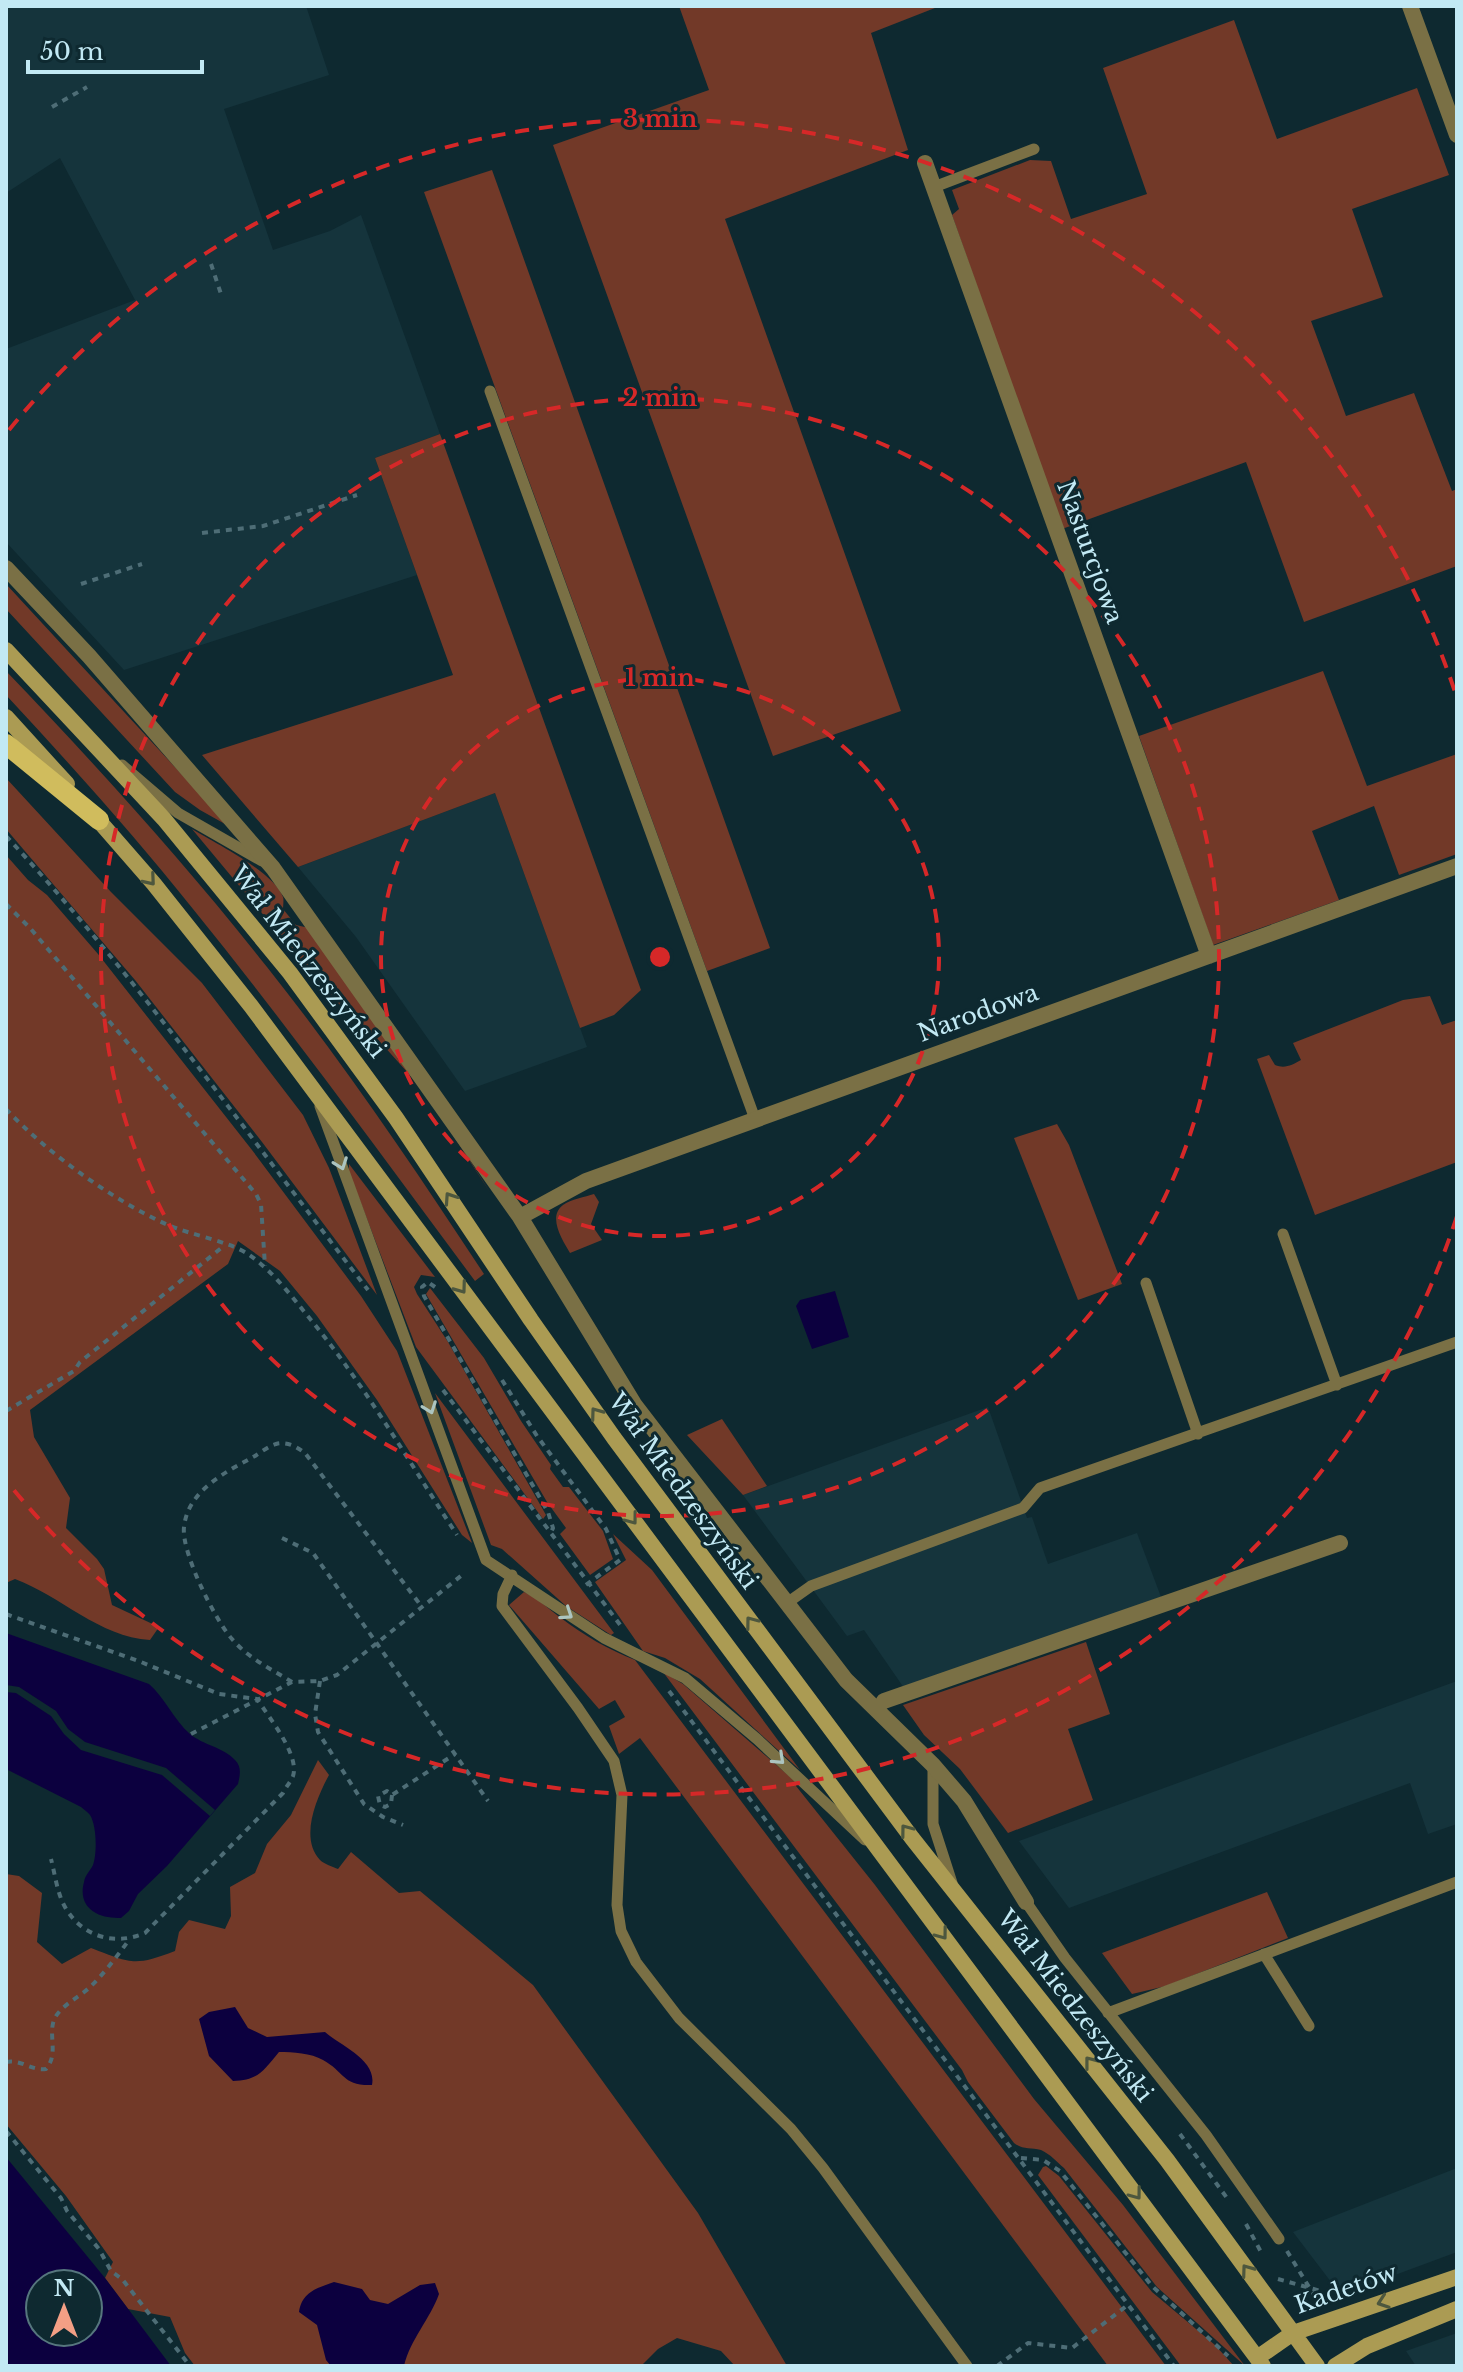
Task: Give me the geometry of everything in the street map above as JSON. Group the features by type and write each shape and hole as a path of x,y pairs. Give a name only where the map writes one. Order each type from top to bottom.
{"main road":[{"name":"Wał Miedzeszyński","path":"6,650 164,819 290,973 396,1118 586,1399 864,1775 1167,2160 1317,2366"},
{"path":"6,717 99,820 225,972 1260,2362"},
{"path":"6,744 99,820"},
{"name":"Kadetów","path":"1260,2362 1293,2333 1457,2277"},
{"path":"1335,2366 1367,2346 1457,2309"}],"street":[{"path":"1410,6 1457,135"},
{"name":"Nasturcjowa","path":"925,163 1209,956"},
{"name":"Wał Miedzeszyński","path":"6,568 98,667 273,868 520,1217 634,1404 846,1680 933,1765 964,1801 1026,1902"},
{"name":"Narodowa","path":"520,1217 586,1181 1457,866"},
{"path":"884,1701 1340,1543"}],"lane":[{"path":"934,187 1034,149"},
{"path":"490,391 755,1119"},
{"path":"81,730 178,813 273,868"},
{"path":"314,1090 486,1560 604,1638 685,1678 757,1739 888,1862"},
{"path":"1283,1234 1337,1385"},
{"path":"1146,1283 1198,1434"},
{"path":"787,1603 811,1586 1023,1508 1040,1488 1457,1342"},
{"path":"512,1575 503,1594 502,1606 614,1761 620,1780 622,1820 617,1905 621,1931 636,1962 679,2018 791,2129 823,2168 967,2366"},
{"path":"933,1765 933,1824 954,1892"},
{"path":"1108,2013 1457,1882"},
{"path":"1026,1902 1065,1958 1206,2135 1279,2239"},
{"path":"1264,1954 1309,2026"}],"path":[{"path":"52,107 87,87"},
{"path":"211,264 221,294"},
{"path":"202,533 211,529 263,526 357,495"},
{"path":"81,584 142,564"},
{"path":"6,836 105,949 180,1043 374,1298"},
{"path":"6,904 30,928 256,1194 261,1204 265,1269"},
{"path":"6,1109 64,1159 133,1208 171,1226 247,1253 265,1269 324,1335 369,1395 457,1535 486,1560"},
{"path":"6,1411 74,1371 80,1362 225,1245"},
{"path":"437,1289 428,1282 422,1287 424,1296 548,1512 553,1528 550,1534"},
{"path":"499,1375 537,1436 606,1529 620,1560 585,1585"},
{"path":"439,1383 585,1585 645,1658 1174,2366"},
{"path":"292,1682 256,1660 233,1640 220,1622 183,1540 189,1508 197,1495 223,1473 276,1444 295,1446 305,1453 422,1607"},
{"path":"282,1538 313,1553 488,1801"},
{"path":"191,1734 292,1682 320,1681 337,1675 462,1575"},
{"path":"6,1614 141,1662 206,1690 257,1699 292,1754 295,1764 293,1777 283,1793 145,1933 129,1940 113,1940 93,1934 76,1922 64,1905 51,1859"},
{"path":"320,1681 315,1714 318,1732 364,1804 383,1817 403,1825"},
{"path":"392,1795 455,1754"},
{"path":"6,2062 17,2061 39,2070 46,2069 51,2063 53,2023 58,2013 89,1988 129,1940"},
{"path":"6,2131 61,2198 111,2271 122,2279 190,2366"},
{"path":"1021,2158 1043,2160 1060,2171 1152,2286 1234,2362"},
{"path":"997,2366 1028,2343 1072,2348 1129,2304"}],"shaded area":[{"path":"6,6 306,6 329,75 224,109 273,250 330,231 361,215 440,434 375,458 417,575 124,670 6,542 6,349 135,300 60,158 6,193"},
{"path":"679,6 940,6 871,33 908,150 725,219 901,711 773,756 553,145 709,90"},
{"path":"1234,20 1277,139 1417,88 1449,175 1352,209 1383,297 1311,321 1346,416 1414,393 1452,491 1457,489 1457,566 1304,622 1246,462 1062,529 952,215 959,209 952,190 1030,160 1051,161 1071,219 1147,194 1103,68"},
{"path":"492,170 770,948 707,971 424,192"},
{"path":"440,434 641,990 614,1015 580,1028 495,793 298,867 202,755 453,675 375,458"},
{"path":"6,584 225,824 175,792 6,609"},
{"path":"6,671 140,816 267,967 379,1118 484,1274 475,1281 301,1047 193,909 101,800 6,695"},
{"path":"1323,671 1367,786 1457,754 1457,854 1399,875 1374,806 1312,831 1339,900 1213,945 1139,736"},
{"path":"6,778 111,892 202,983 303,1115 329,1168 377,1295 135,980 6,829"},
{"path":"495,793 587,1047 465,1091 356,937 298,867"},
{"path":"192,829 243,859 277,887 283,898 283,909 296,925 309,928 417,1076 491,1194 426,1093 382,1044 341,1008"},
{"path":"6,855 28,880 47,895 98,954 252,1150 361,1296 397,1351 472,1543 462,1535 377,1400 317,1316 280,1271 238,1241 228,1264 30,1410 34,1437 70,1498 66,1528 104,1569 112,1605 159,1627 150,1640 131,1637 97,1624 32,1586 15,1579 6,1583"},
{"path":"1430,996 1442,1025 1457,1020 1457,1162 1315,1215 1257,1059 1269,1055 1275,1065 1291,1065 1301,1060 1293,1043 1403,1000"},
{"path":"1057,1124 1069,1145 1122,1284 1078,1300 1014,1138"},
{"path":"349,1164 435,1277 421,1275 414,1287 417,1294 448,1342 546,1515 543,1519 416,1347 349,1172"},
{"path":"594,1194 599,1202 591,1224 602,1240 570,1253 556,1222 558,1210 570,1201"},
{"path":"430,1288 484,1358 551,1465 550,1469 563,1487 569,1487 603,1531 613,1559 590,1575 560,1534 566,1528 547,1502 426,1294"},
{"path":"835,1291 849,1337 812,1349 796,1306 800,1300"},
{"path":"435,1393 614,1633 611,1635 566,1606 502,1549 491,1545"},
{"path":"988,1407 1027,1518 1032,1517 1048,1564 1137,1533 1161,1597 904,1688 864,1630 847,1636 743,1495"},
{"path":"722,1419 767,1486 743,1495 687,1435"},
{"path":"613,1534 652,1570 800,1770 700,1679 665,1658 643,1651 595,1582 626,1560"},
{"path":"524,1592 587,1636 635,1660 1166,2366 1108,2366 640,1738 619,1754 609,1726 625,1717 615,1700 599,1709 509,1605"},
{"path":"6,1633 149,1684 190,1734 225,1752 239,1765 238,1784 167,1866 138,1894 129,1911 121,1918 97,1914 84,1899 85,1880 95,1854 95,1833 90,1815 81,1807 6,1769"},
{"path":"1086,1642 1110,1714 1068,1729 1093,1800 1008,1833 960,1769 924,1735 903,1705"},
{"path":"663,1672 683,1684 796,1782 796,1786 875,1885 1034,2099 1123,2205 1245,2366 1157,2287 1064,2168 1041,2150 1014,2143"},
{"path":"1457,1681 1457,1824 1428,1834 1410,1783 1069,1908 1019,1841"},
{"path":"318,1760 329,1775 315,1806 310,1829 314,1851 320,1860 338,1869 351,1852 399,1893 420,1891 533,1985 698,2213 787,2366 735,2366 721,2351 677,2338 658,2349 641,2366 195,2366 185,2353 170,2317 128,2309 105,2278 113,2262 66,2196 6,2124 6,1874 19,1876 42,1893 37,1942 62,1964 91,1948 132,1961 175,1951 179,1932 189,1920 225,1929 231,1916 230,1887 255,1873 267,1844 291,1815"},
{"path":"1267,1892 1288,1938 1166,1986 1132,1994 1102,1953"},
{"path":"235,2007 248,2028 267,2037 325,2032 364,2061 372,2076 372,2085 349,2081 318,2058 284,2052 279,2052 255,2076 233,2081 209,2056 199,2019 209,2012"},
{"path":"6,2157 97,2268 24,2268 24,2348 104,2348 104,2277 171,2366 6,2366"},
{"path":"1046,2166 1059,2176 1152,2292 1215,2345 1234,2366 1181,2366 1038,2175"},
{"path":"1457,2168 1457,2252 1341,2295 1293,2232"},
{"path":"334,2282 362,2289 370,2300 388,2304 420,2285 435,2283 439,2294 404,2366 331,2366 326,2360 317,2325 299,2312 307,2295"},
{"path":"1457,2333 1457,2366 1416,2366 1406,2351"}],"pier":[{"path":"6,1685 19,1687 56,1711 68,1729 85,1742 166,1768 215,1810 210,1816 162,1775 81,1750 51,1716 16,1693 6,1692"}]}
